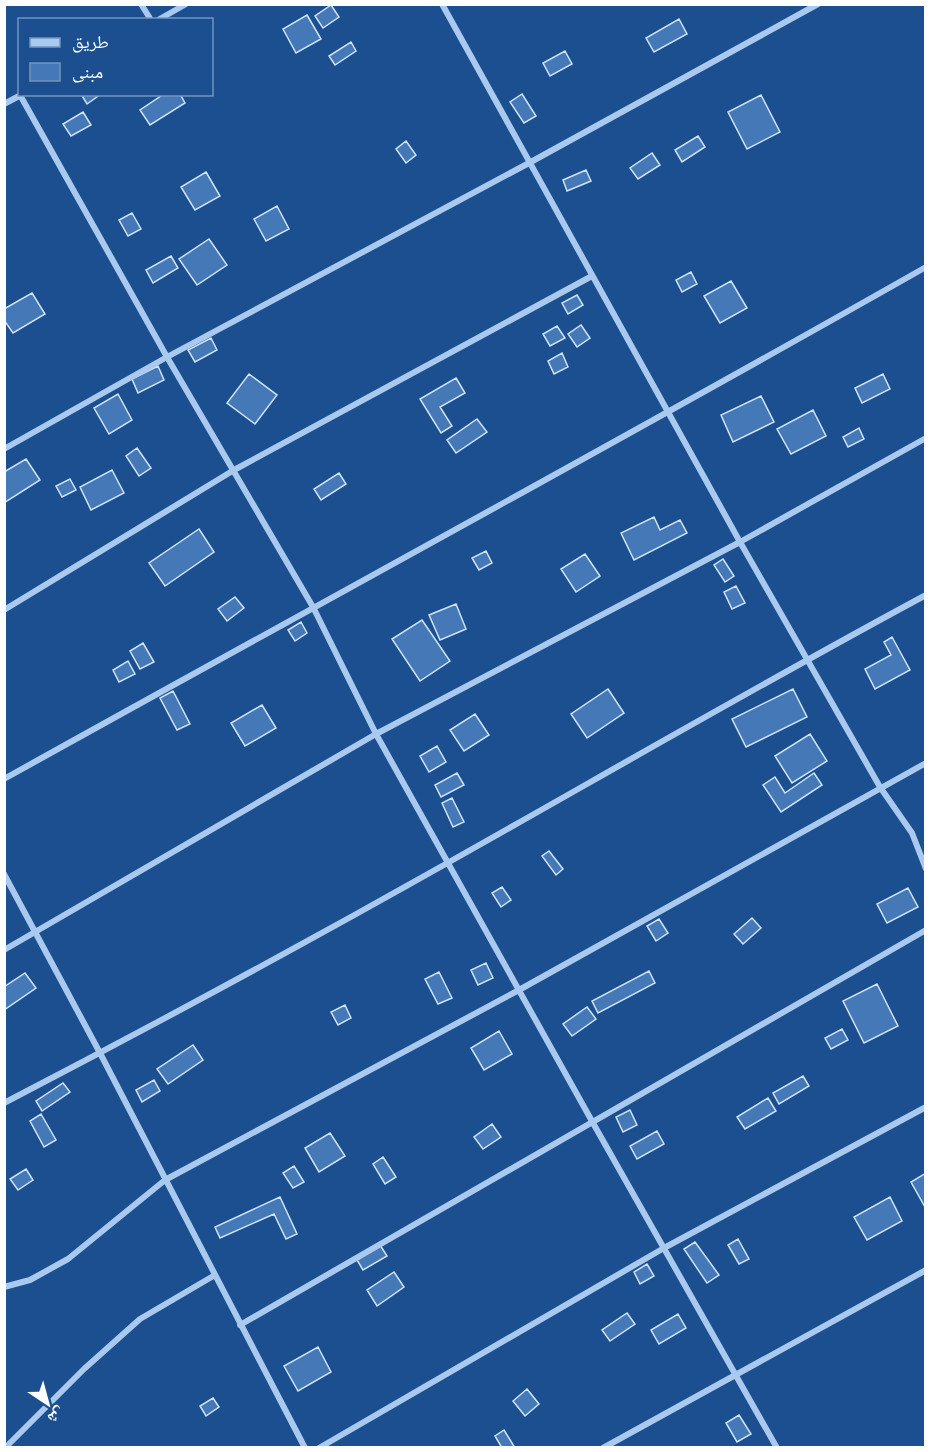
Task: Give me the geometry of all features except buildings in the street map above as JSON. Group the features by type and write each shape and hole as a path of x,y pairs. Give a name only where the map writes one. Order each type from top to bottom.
{"street":[{"path":"141,4 150,18"},
{"path":"162,18 186,4"},
{"path":"442,4 740,542 880,787 912,832 926,869"},
{"path":"4,449 167,357 529,163 818,4"},
{"path":"4,104 18,96"},
{"path":"21,96 167,357 313,607 376,734 777,1448"},
{"path":"4,779 669,413 926,267"},
{"path":"4,610 234,470 592,276"},
{"path":"4,951 376,734 740,542 926,438"},
{"path":"4,1102 100,1053 448,863 807,659 926,595"},
{"path":"4,1287 30,1280 68,1259 165,1180 519,990 926,763"},
{"path":"4,874 100,1053 305,1448"},
{"path":"240,1325 926,930"},
{"path":"319,1448 664,1248 926,1107"},
{"path":"603,1448 926,1270"},
{"path":"5,1448 84,1369 140,1319 215,1275"}]}
